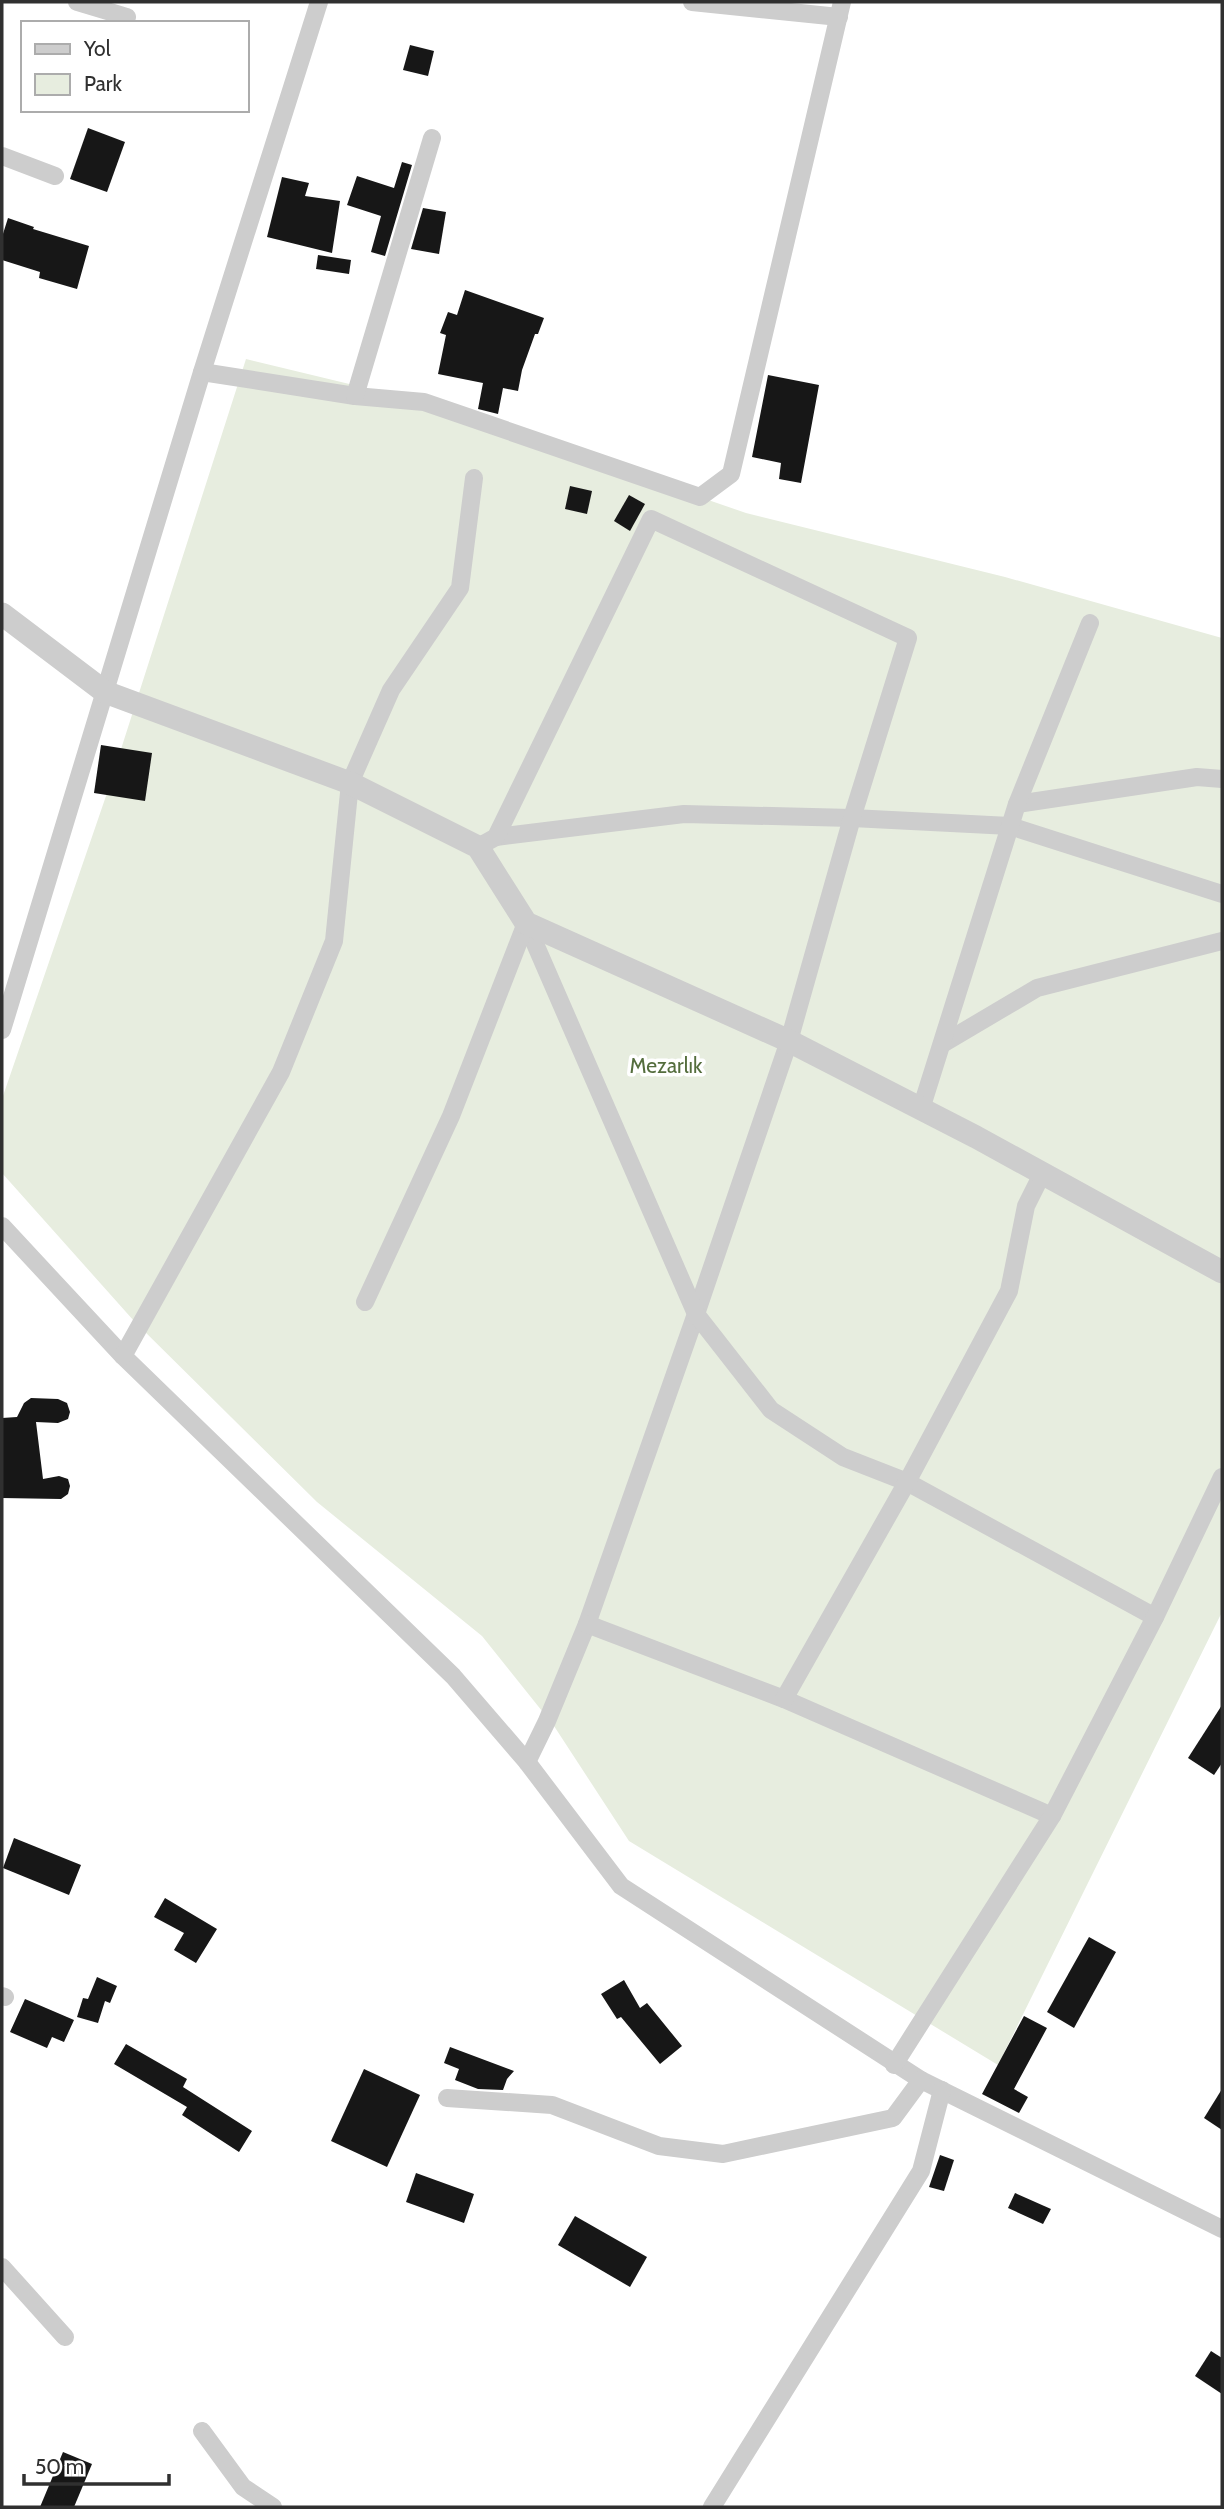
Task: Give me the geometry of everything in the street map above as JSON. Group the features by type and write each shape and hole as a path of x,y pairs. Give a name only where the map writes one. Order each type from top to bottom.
{"street":[{"path":"77,2 127,17"},
{"path":"2,1030 202,372 318,2"},
{"path":"202,372 355,396 424,402 700,497 731,474 841,9 692,2"},
{"path":"355,396 432,138"},
{"path":"2,156 55,176"},
{"path":"123,1356 281,1072 334,941 350,783 391,690 460,588 474,478"},
{"path":"487,842 650,519 908,638 852,818 789,1041 587,1624 527,1762"},
{"path":"2,614 105,692 350,783 487,842 684,814 852,818 1010,826 1222,894"},
{"path":"921,1109 944,1043 1017,804 1090,623"},
{"path":"1017,804 1198,777 1222,779"},
{"path":"487,842 526,923 696,1314 771,1410 843,1457 907,1482 1155,1617"},
{"path":"526,923 789,1041 1043,1172 1222,1272"},
{"path":"365,1302 451,1116 526,923"},
{"path":"944,1043 1037,988 1222,941"},
{"path":"785,1699 907,1482 1009,1291 1026,1206 1043,1172"},
{"path":"2,1226 123,1356 453,1676 527,1762 621,1886 894,2065 1222,2230"},
{"path":"894,2065 1052,1816 1155,1617 1222,1477"},
{"path":"587,1624 785,1699 1052,1816"},
{"path":"447,2098 552,2105 659,2146 723,2154 893,2118 921,2080"},
{"path":"712,2507 921,2171 942,2090"},
{"path":"2,2267 65,2337"},
{"path":"202,2431 243,2487 273,2507"}],"green space":[{"name":"Mezarlık","path":"246,359 424,402 746,513 1005,577 1222,638 1222,1612 998,2065 629,1841 554,1726 482,1636 317,1502 134,1321 2,1173 3,1096 106,796"}],"building":[{"path":"410,45 434,51 428,76 403,70"},
{"path":"88,128 125,142 107,192 70,179"},
{"path":"402,162 412,165 385,256 371,252 381,216 347,205 357,176 394,188"},
{"path":"282,177 309,183 305,196 340,201 332,253 267,237"},
{"path":"423,208 446,212 439,254 411,249"},
{"path":"8,218 34,227 33,229 89,246 77,289 39,278 40,272 2,260 2,237"},
{"path":"318,255 351,260 349,274 316,269"},
{"path":"465,290 544,318 522,370 518,391 503,388 498,414 478,409 483,383 438,374 446,335 440,333 448,312 457,315"},
{"path":"768,375 819,385 801,483 779,479 781,463 752,457"},
{"path":"570,486 592,491 587,514 565,509"},
{"path":"629,495 645,504 630,531 614,521"},
{"path":"101,745 152,753 145,801 94,793"},
{"path":"31,1398 58,1399 67,1403 70,1412 68,1419 58,1423 36,1422 43,1479 59,1476 68,1479 68,1494 61,1499 2,1498 2,1418 17,1417 24,1403"},
{"path":"1222,1705 1222,1763 1214,1775 1188,1758"},
{"path":"14,1838 81,1865 69,1895 3,1868"},
{"path":"165,1898 217,1929 196,1963 174,1950 184,1933 154,1917"},
{"path":"1089,1937 1116,1952 1074,2028 1047,2012"},
{"path":"97,1977 117,1986 110,2003 105,2001 98,2023 77,2017 83,1998 88,1999"},
{"path":"624,1980 640,2008 647,2003 682,2046 660,2064 621,2017 617,2019 601,1994"},
{"path":"25,1999 74,2020 64,2042 52,2037 47,2048 10,2032"},
{"path":"1024,2016 1047,2028 1014,2089 1028,2097 1019,2113 982,2094"},
{"path":"126,2044 187,2079 183,2087 252,2131 239,2152 182,2115 187,2107 114,2064"},
{"path":"450,2047 514,2071 503,2090 478,2089 455,2080 459,2069 444,2063"},
{"path":"364,2069 420,2095 387,2167 331,2141"},
{"path":"1222,2089 1222,2130 1204,2118"},
{"path":"940,2155 954,2160 944,2191 929,2187"},
{"path":"416,2173 474,2194 464,2223 406,2202"},
{"path":"1015,2193 1051,2209 1043,2224 1008,2208"},
{"path":"575,2216 647,2257 630,2287 558,2245"},
{"path":"1211,2351 1222,2358 1222,2394 1195,2376"},
{"path":"63,2452 92,2464 74,2507 40,2507"}]}
